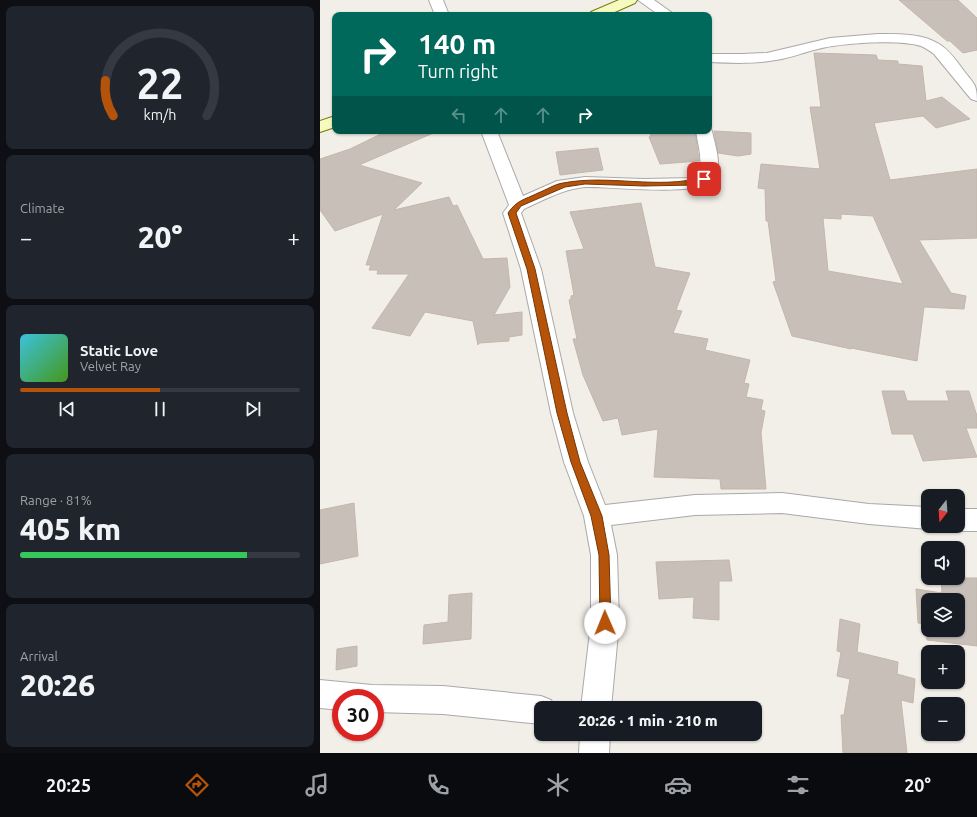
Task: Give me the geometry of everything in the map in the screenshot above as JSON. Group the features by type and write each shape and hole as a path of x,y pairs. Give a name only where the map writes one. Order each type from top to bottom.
{"main road":[{"path":"603,12 630,0"},
{"path":"320,127 332,122"}],"street":[{"path":"436,0 441,12"},
{"path":"645,0 663,12"},
{"path":"712,58 756,59 778,56 813,45 838,41 909,39 924,42 934,47 945,58 967,87 977,96"},
{"path":"490,134 518,205"},
{"path":"597,701 605,623 604,555 597,516 576,462 562,413 531,269 512,213 518,205 563,185 585,182 662,184 695,183 702,181 708,173 709,168 708,150 705,134"},
{"path":"597,516 695,505 782,503 869,514 921,518"},
{"path":"965,520 977,520"},
{"path":"320,694 332,695"},
{"path":"384,698 443,700 534,710"},
{"path":"594,753 595,741"}],"building":[{"path":"899,0 958,0 977,18 977,50 963,53"},
{"path":"814,53 876,55 878,60 898,61 898,64 922,66 926,101 942,97 970,119 936,128 923,116 874,123 890,180 977,169 977,238 919,240 951,293 966,296 964,309 924,307 917,361 792,336 773,282 776,281 768,221 766,221 765,189 758,188 761,164 820,169 810,107 821,107","holes":["841,214 873,216 903,284 828,271 823,218 841,219"]},
{"path":"714,131 751,133 751,154 738,156 718,153"},
{"path":"381,134 431,134 359,165 422,183 394,210 449,197 453,206 457,205 483,259 507,258 510,287 494,315 522,312 522,335 509,337 509,341 479,343 478,345 473,321 425,312 410,336 372,328 409,274 377,274 378,270 369,270 371,265 366,265 383,214 335,231 320,210 320,159 350,149"},
{"path":"650,134 695,134 699,161 660,164 649,137 651,136"},
{"path":"598,148 603,170 560,175 556,152"},
{"path":"641,203 655,267 690,273 676,310 682,311 673,333 708,339 705,350 750,360 744,383 749,384 746,397 763,400 761,410 765,411 761,433 766,489 721,489 720,479 654,477 658,429 622,435 618,418 603,421 583,375 573,339 577,339 569,300 571,299 571,296 574,295 566,251 584,249 570,212"},
{"path":"882,391 904,391 907,401 949,401 946,391 969,391 977,416 977,428 966,428 977,457 923,461 913,434 892,434"},
{"path":"354,503 358,556 320,564 320,510"},
{"path":"729,560 732,581 719,581 719,620 693,618 694,597 659,599 656,562"},
{"path":"965,578 977,578 977,646 927,640 927,637 965,637 965,593 942,593 941,585 965,585"},
{"path":"916,589 942,593 921,593 921,623 918,623"},
{"path":"472,593 471,639 423,644 424,625 448,622 449,595"},
{"path":"840,619 860,624 857,652 898,662 897,674 915,679 913,703 901,700 907,753 843,753 841,715 844,715 850,679 837,676 841,652 837,651"},
{"path":"357,646 357,666 336,670 337,649"}],"route":[{"path":"605,623 604,555 597,516 576,462 562,413 531,269 512,213 518,205 563,185 585,182 644,184 695,183 704,179"}]}
